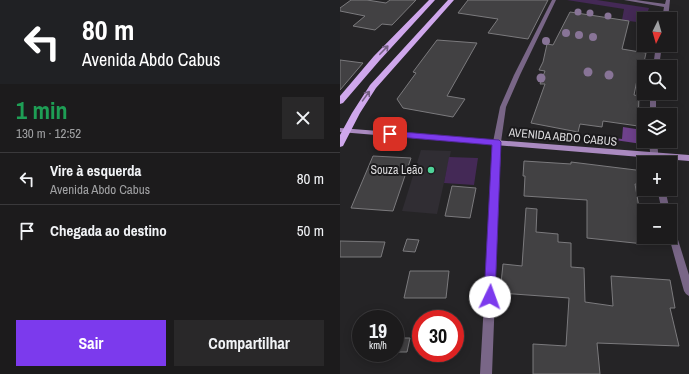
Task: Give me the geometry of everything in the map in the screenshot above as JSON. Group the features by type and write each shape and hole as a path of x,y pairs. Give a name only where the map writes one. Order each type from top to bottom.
{"main road":[{"path":"340,101 377,58 432,0"},
{"path":"340,144 344,130 373,87 450,0"},
{"name":"AVENIDA ABDO CABUS","path":"344,130 689,158"}],"street":[{"path":"486,374 496,142 503,106 554,0"},
{"path":"626,0 668,3"},
{"path":"653,148 653,155"},
{"path":"675,244 689,291"}],"shaded area":[{"path":"567,0 597,0 649,8 648,12 637,12 637,22 622,20 624,9"},
{"path":"623,127 637,129 637,143 608,139 608,137 622,139"},
{"name":"Souza Leão","path":"421,150 451,151 437,214 402,211"},
{"path":"449,157 478,158 474,185 444,183"}],"building":[{"path":"351,0 367,0 386,3 390,0 416,0 392,25 382,24 375,30 353,26 365,16 340,11 340,8"},
{"path":"468,0 548,0 528,39 488,33 498,19 458,13"},
{"path":"570,12 629,21 622,49 646,53 644,60 637,60 637,80 634,95 637,96 637,100 639,100 639,108 637,108 637,126 603,121 602,127 580,124 578,132 531,123 545,84 540,84 545,71 539,70 543,62 547,44 553,45"},
{"path":"437,40 477,43 447,96 465,99 453,117 403,108 397,99 416,73 413,72"},
{"path":"340,60 363,63 340,90"},
{"path":"373,156 411,158 393,211 351,208"},
{"path":"524,161 571,164 571,162 637,170 637,184 635,184 638,204 637,204 637,243 587,238 587,200 524,196 525,176 523,176"},
{"path":"452,186 476,188 470,218 445,216"},
{"path":"526,208 537,209 536,232 558,234 558,242 571,243 571,267 584,268 585,302 613,306 611,276 670,280 675,308 670,308 679,346 597,343 600,374 533,374 533,344 566,346 569,298 500,293 503,264 522,266"},
{"path":"407,239 419,240 415,252 403,251"},
{"path":"340,241 385,242 381,257 340,257"},
{"path":"410,271 449,271 446,298 404,298"},
{"path":"404,338 410,338 407,352 404,352"}],"place":[{"name":"Souza Leão","path":"431,170"}],"route":[{"path":"390,134 496,142 490,297"}]}
